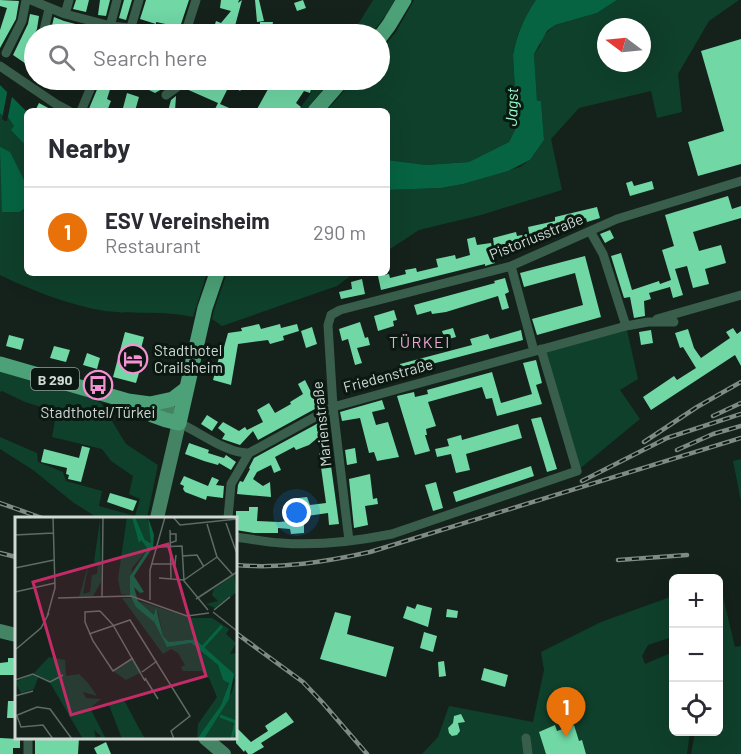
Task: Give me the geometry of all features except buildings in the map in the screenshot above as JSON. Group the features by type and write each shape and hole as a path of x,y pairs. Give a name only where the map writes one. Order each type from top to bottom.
{"main road":[{"path":"390,24 404,0"},
{"path":"318,108 333,90"},
{"path":"157,517 205,308 216,276"},
{"name":"B 290","path":"0,364 128,401 150,404 173,399 186,389"},
{"name":"B 290","path":"128,401 159,418 179,423"},
{"path":"150,404 170,412 179,423"},
{"path":"0,631 15,635"},
{"path":"206,739 224,754"}],"street":[{"path":"6,52 22,21 26,0"},
{"path":"31,0 93,24"},
{"path":"65,14 69,0"},
{"path":"111,24 117,0"},
{"path":"132,24 140,0"},
{"path":"188,24 196,0"},
{"path":"44,24 46,5"},
{"path":"0,66 24,82"},
{"path":"35,90 63,108"},
{"path":"82,108 90,90"},
{"path":"166,95 173,90"},
{"name":"Pistoriusstraße","path":"339,310 511,266 617,219 741,181"},
{"path":"590,231 603,254 626,326"},
{"path":"237,537 281,543 349,541 392,534 577,471 511,266"},
{"name":"Friedenstraße","path":"249,453 333,407 741,295"},
{"name":"Marienstraße","path":"339,310 331,315 328,325 333,407 349,541"},
{"name":"Friedenstraße","path":"648,322 674,322"},
{"path":"179,423 228,449 249,453"},
{"path":"228,517 231,484 249,453"},
{"path":"526,738 528,754"}],"shaded area":[{"path":"373,0 395,0 379,24 358,24"},
{"path":"414,0 538,0 522,27 513,55 517,126 509,142 469,162 426,165 390,160 390,108 329,108 345,90 390,90 390,39"},
{"path":"536,0 617,0 597,13 555,25 547,31 534,54 537,101 541,101 544,140 530,160 508,171 463,184 441,188 390,190 390,160 426,165 469,162 509,142 517,126 513,55 528,13"},
{"path":"617,0 739,0 709,21 678,74 682,112 657,118 651,91 579,108 551,139 562,190 481,215 419,230 390,249 390,190 441,188 463,184 520,167 530,160 544,140 541,102 537,102 534,54 540,46 542,37 555,25 597,13"},
{"path":"0,85 24,109 24,144 11,130 14,126 8,117 5,118 0,113"},
{"path":"312,90 323,90 308,108 300,108"},
{"path":"0,113 5,118 8,116 14,126 12,130 24,144 24,276 206,276 193,317 105,311 51,297 0,275"},
{"path":"0,147 10,152 24,180 24,209 19,212 2,212"},
{"path":"226,276 350,276 337,286 222,326 212,319"},
{"path":"626,326 638,379 620,390 640,419 577,471 541,349"},
{"path":"0,369 101,403 126,444 158,465 147,517 96,517 74,503 33,470 0,449 0,437 37,453 38,462 63,472 66,481 102,491 99,506 135,516 140,499 129,494 133,476 111,461 102,449 52,437 54,411 0,392"},
{"path":"741,459 741,501 733,461"},
{"path":"669,597 669,638 648,645 642,656 645,664 669,654 669,736 689,736 687,754 422,754 438,737 449,706 533,722 544,670 541,652 601,622"},
{"path":"723,597 735,647 741,646 741,754 691,754 694,736 723,736"}],"pier":[{"path":"8,88 13,92 7,121 5,121 2,119"}],"railway":[{"path":"644,442 697,407 741,382"},
{"path":"713,416 741,403"},
{"path":"582,481 667,438 741,414"},
{"path":"677,450 713,434 741,426"},
{"path":"237,565 303,564 370,552 741,438"},
{"path":"0,503 39,517"},
{"path":"0,553 15,557"},
{"path":"618,560 687,555"},
{"path":"237,634 303,682 367,754"}],"place":[{"name":"Stadthotel Crailsheim","path":"133,359"},
{"name":"Stadthotel/Türkei","path":"98,385"},
{"name":"ESV Vereinsheim","path":"566,737"}],"district":[{"name":"TÜRKEI","path":"420,341"}],"water label":[{"name":"Jagst","path":"511,107"}]}
